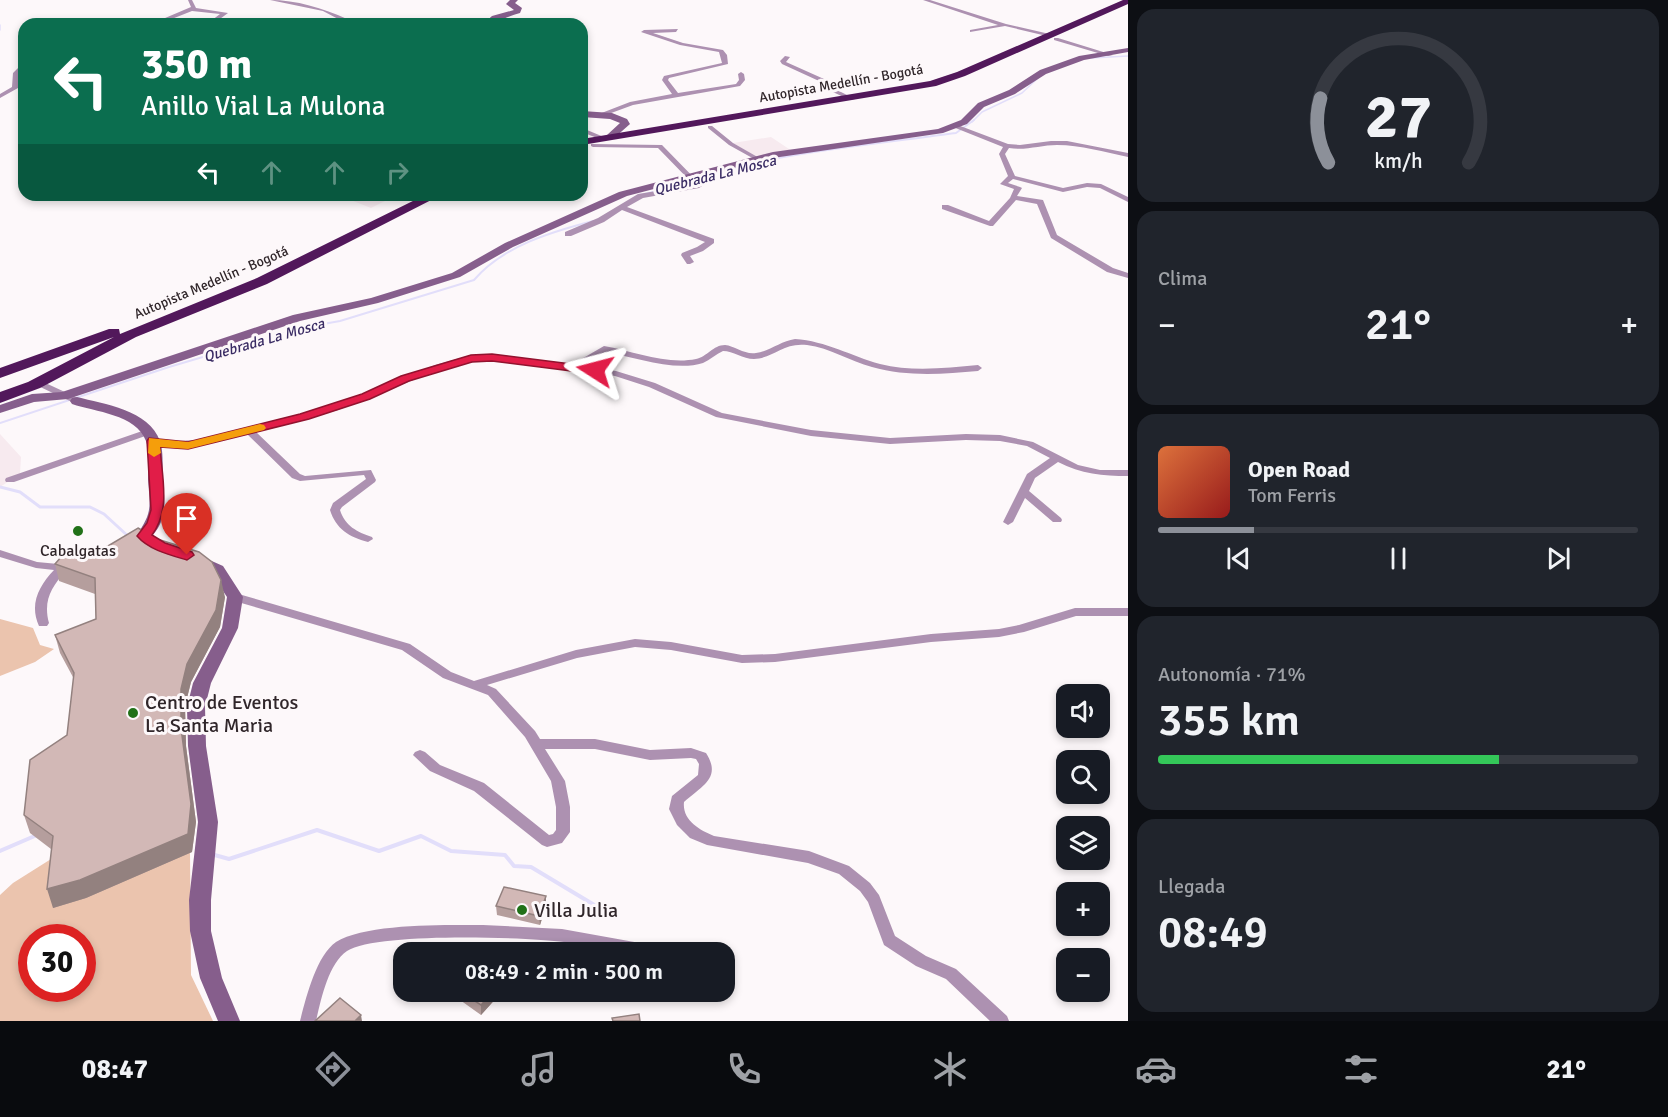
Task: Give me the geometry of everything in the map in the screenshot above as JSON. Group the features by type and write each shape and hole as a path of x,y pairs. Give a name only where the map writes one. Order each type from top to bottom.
{"highway":[{"name":"Autopista Medellín - Bogotá","path":"594,142 710,126 909,93 945,84 1054,37 1128,1"},
{"name":"Autopista Medellín - Bogotá","path":"594,142 852,99 942,81 1128,7"},
{"name":"Autopista Medellín - Bogotá","path":"2,372 201,300 411,201"},
{"name":"Autopista Medellín - Bogotá","path":"0,398 32,386 123,338 251,286 423,201"},
{"path":"2,372 19,368 36,371 39,375 38,380 32,386"}],"street":[{"path":"190,0 194,7 191,9"},
{"path":"272,0 324,10 341,18"},
{"path":"495,18 517,11 518,8 510,4 514,0"},
{"path":"925,0 1110,55"},
{"path":"169,18 191,9 225,13 218,18"},
{"path":"972,31 1005,25"},
{"path":"676,30 644,32 681,44 721,51 725,63 666,77 665,80 676,95"},
{"path":"961,128 981,105 1012,92 1043,72 1082,58 1110,55 1128,50"},
{"path":"787,57 784,63 822,80 822,85 852,99"},
{"path":"0,96 15,88 18,71"},
{"path":"601,115 632,103 738,85 742,80 741,74"},
{"path":"0,91 9,92"},
{"path":"588,114 618,118 625,122 622,129 594,142"},
{"path":"710,126 731,144 758,159"},
{"path":"0,409 32,398 70,398 297,318 374,301 456,275 509,245 623,194 692,180 758,159 789,152 903,138 961,128 1007,146 1021,148 1037,143 1061,143 1128,155"},
{"path":"568,234 601,220 641,196 699,186 665,148 594,142"},
{"path":"1007,146 1002,154 1012,177"},
{"path":"945,207 991,224 1014,198 1012,196 1018,188 1003,184 1012,177"},
{"path":"1012,177 1063,190 1087,185 1101,186 1128,200"},
{"path":"1014,198 1037,200 1044,207 1050,233 1110,270 1128,276"},
{"path":"623,208 711,241 700,249 685,255 690,262"},
{"path":"574,367 604,349 688,363 706,359 723,348 756,356 780,344 796,342 810,343 877,366 900,371 927,373 978,368"},
{"path":"32,386 130,417 151,436 167,445 188,445 331,409 405,378 471,358 492,358 574,367 625,377 652,385 719,415 771,426 846,438 890,441 966,437 1000,438 1030,444 1056,459 1100,473 1128,473"},
{"path":"249,430 296,476 312,478 367,472 371,480 337,505 335,510 346,530 368,539"},
{"path":"10,480 151,436"},
{"path":"151,436 158,510 154,524 139,540 187,555 217,570 235,597 406,647 447,675 498,697 537,744 558,781 562,795 563,832 557,839 547,841 479,788 435,768 420,755"},
{"path":"1008,522 1031,476 1056,459"},
{"path":"1023,491 1057,520"},
{"path":"0,553 36,566 62,569 85,566"},
{"path":"43,623 39,604 43,590 62,569"},
{"path":"229,1021 207,966 202,933 199,904 209,829 205,791 196,746 196,718 201,682 230,628 235,597"},
{"path":"474,685 576,654 635,643 671,646 742,659 775,658 999,633 1075,612 1128,612"},
{"path":"537,744 595,744 650,755 691,753 701,756 706,764 704,777 677,800 676,809 682,821 695,834 712,841 809,857 843,870 865,887 874,899 889,940 900,950 951,974 1001,1021"},
{"path":"308,1021 318,982 342,946 378,935 470,930 561,935 598,942"}],"shaded area":[{"path":"771,137 792,151 758,158 733,143"},
{"path":"353,201 385,201 371,208"},
{"path":"0,434 21,457 20,474 0,487"},
{"path":"0,619 33,628 40,645 54,649 35,662 0,676"},
{"path":"190,852 191,975 213,1021 0,1021 0,895 13,883 59,854"}],"building":[{"name":"Centro de Eventos La Santa Maria","path":"138,528 157,539 199,552 212,562 221,580 216,610 187,664 181,689 181,728 191,804 188,834 80,880 47,889 53,836 24,815 30,760 67,735 74,673 55,635 96,619 95,578 55,564 62,556 87,553 108,546"},
{"path":"504,887 546,896 539,916 496,906"},
{"path":"340,998 361,1015 355,1021 315,1021"},
{"path":"639,1014 640,1021 613,1021 612,1018"}],"waterway":[{"path":"0,25 0,30"},
{"name":"Quebrada La Mosca","path":"1091,58 1128,56"},
{"name":"Quebrada La Mosca","path":"974,120 982,112 1022,93 1038,78"},
{"name":"Quebrada La Mosca","path":"640,195 778,158 956,133 974,120"},
{"name":"Quebrada La Mosca","path":"0,423 169,367 301,328 340,321 474,280 486,268 513,249 561,230 593,221"},
{"path":"0,487 20,492 40,507 90,507 104,514 129,537"},
{"path":"211,854 229,859 317,830 379,851 421,836 451,851 505,855 514,866 531,867 596,906"},
{"path":"0,851 37,835"}],"slow traffic":[{"path":"154,453 153,441 167,445 188,445 260,428"}],"place":[{"name":"Cabalgatas","path":"78,531"},
{"name":"Centro de Eventos La Santa Maria","path":"133,713"},
{"name":"Villa Julia","path":"522,910"}],"route":[{"path":"187,555 160,546 144,536 154,524 158,510 153,441 167,445 188,445 305,417 366,396 405,378 471,358 483,357 595,370"}]}
